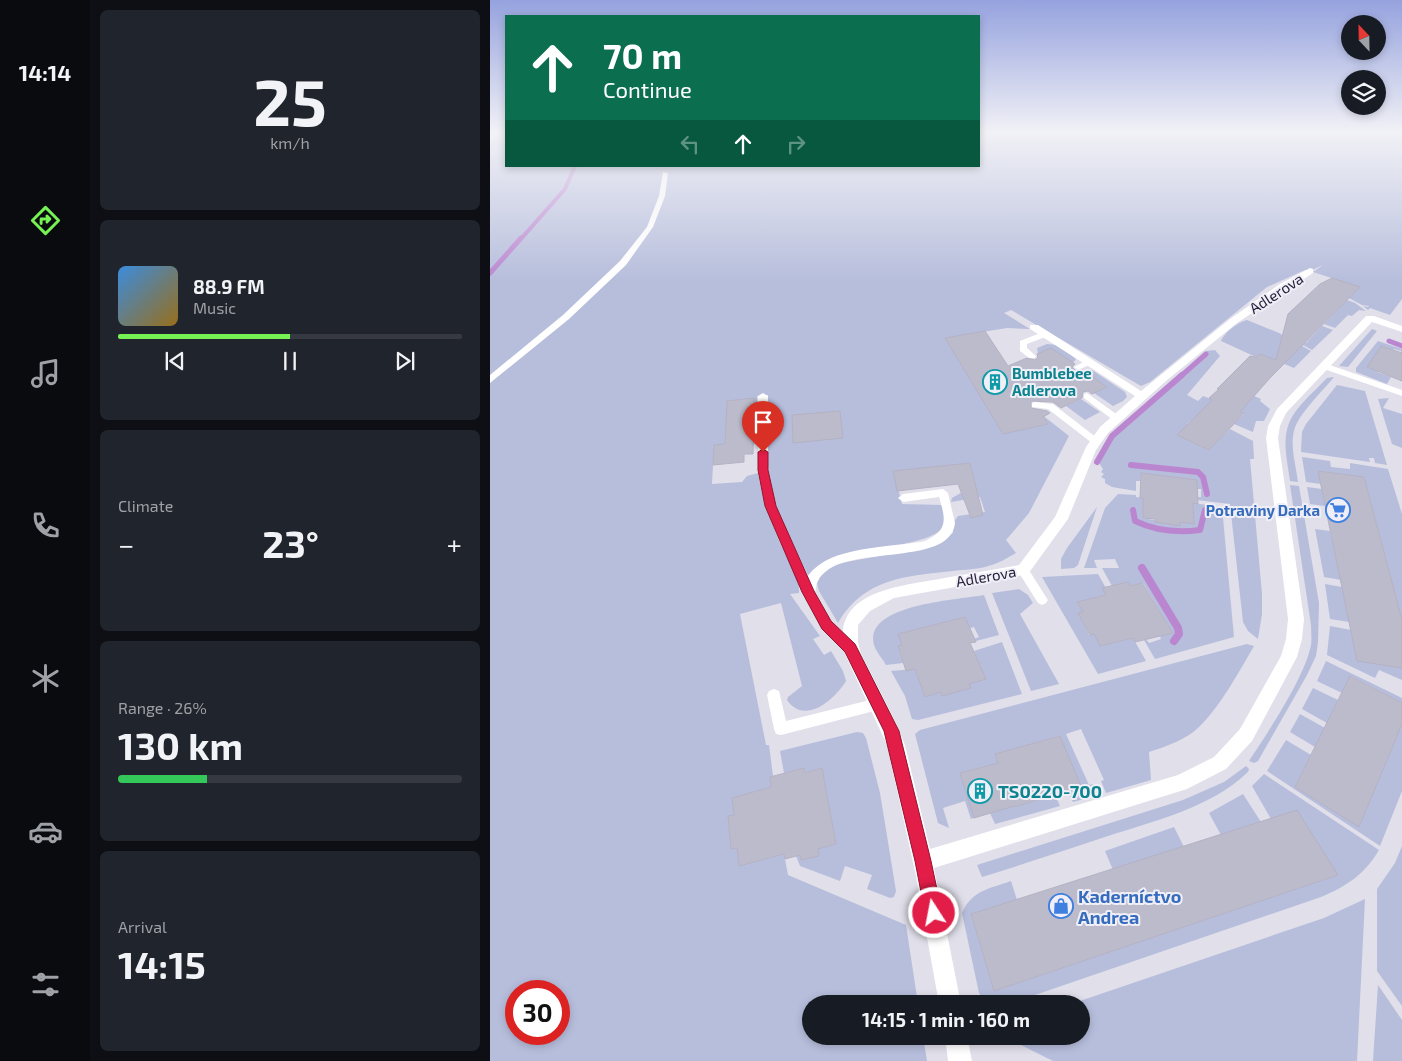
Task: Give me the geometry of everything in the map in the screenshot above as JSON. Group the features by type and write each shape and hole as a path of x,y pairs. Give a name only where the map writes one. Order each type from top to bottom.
{"street":[{"name":"Adlerova","path":"850,648 849,630 855,618 865,606 877,598 905,590 1023,570 1064,514 1085,460 1111,414 1142,396 1277,289 1310,271"},
{"path":"923,861 1181,783 1220,763 1238,746 1289,657 1296,629 1274,459 1274,426 1281,412 1370,318 1402,328"},
{"path":"1034,327 1142,396"},
{"path":"850,648 891,731 923,861 948,995"},
{"path":"957,1045 960,1061"}],"lane":[{"path":"490,380 566,316 623,263 650,227 662,196 664,183"},
{"path":"1032,356 1023,349 1023,343 1045,334"},
{"path":"1078,367 1089,362"},
{"path":"1324,366 1402,393"},
{"path":"763,396 763,470 770,506 808,592 827,625 850,648"},
{"path":"1087,396 1111,414"},
{"path":"1035,405 1050,406 1096,441"},
{"path":"808,592 813,577 822,566 835,559 922,546 944,536 949,528 944,493 903,498"},
{"path":"1023,570 1042,600"},
{"path":"774,695 781,729 878,704"}],"shaded area":[{"path":"490,183 1402,183 1402,299 1390,315 1370,308 1368,310 1363,306 1369,306 1362,305 1349,298 1359,287 1313,272 1323,265 1310,271 1305,270 1267,287 1150,382 1141,386 1011,310 1004,313 1030,329 1007,328 945,338 1003,433 1048,424 1041,414 1069,436 1029,513 1006,540 1016,553 995,564 979,568 908,577 876,587 862,595 849,607 838,623 819,591 816,580 835,564 935,546 953,533 953,523 958,516 985,512 980,497 951,502 952,498 973,486 975,482 970,463 894,472 902,504 942,505 944,525 936,533 895,546 835,556 823,562 808,575 783,523 772,490 768,455 768,395 757,396 758,440 753,445 754,399 727,401 725,444 714,446 712,484 742,482 747,476 758,473 770,517 780,543 798,579 799,593 790,594 820,636 813,639 824,655 831,651 843,671 846,681 835,695 819,707 802,711 794,707 787,700 788,697 802,686 781,603 740,614 766,745 769,745 773,776 770,777 771,787 733,798 734,815 728,817 731,849 737,848 739,866 784,854 788,875 906,925 917,995 802,995 802,1045 924,1045 927,1061 490,1061"},
{"path":"1347,300 1366,311 1359,310 1352,316 1348,315 1335,328 1324,324"},
{"path":"1247,320 1279,333 1311,351 1294,368 1260,354 1256,357 1221,341 1232,328"},
{"path":"1322,326 1333,330 1312,350 1283,334 1306,343"},
{"path":"1372,329 1377,331 1348,367 1339,366"},
{"path":"1378,341 1402,349 1402,355 1400,354 1401,351 1394,349 1377,372 1391,377 1387,384 1356,372 1356,368"},
{"path":"1047,344 1058,345 1076,359 1073,363 1038,354 1037,348"},
{"path":"1215,350 1220,356 1187,395 1198,401 1203,396 1214,400 1187,424 1178,435 1208,450 1230,429 1253,441 1254,459 1250,459 1262,594 1262,614 1258,639 1248,631 1243,622 1230,504 1197,500 1197,497 1201,497 1201,489 1197,489 1196,480 1141,473 1140,481 1136,481 1136,491 1112,487 1105,483 1105,479 1101,477 1104,474 1101,472 1103,469 1096,462 1111,435 1207,351"},
{"path":"1092,370 1125,392 1127,397 1113,406 1094,393 1107,387 1084,371"},
{"path":"1334,377 1296,424 1293,443 1298,482 1290,481 1286,456 1289,423 1309,396 1327,378"},
{"path":"1337,385 1365,391 1387,465 1375,463 1374,458 1369,458 1370,462 1301,452 1302,432 1306,424"},
{"path":"1254,396 1261,399 1260,401 1270,409 1264,421 1256,421 1253,432 1234,424 1244,414 1239,411"},
{"path":"1389,398 1383,408 1402,414 1402,448 1392,444 1378,399"},
{"path":"1081,399 1100,412 1085,420 1066,406"},
{"path":"1302,457 1330,461 1331,467 1350,469 1350,463 1388,469 1402,514 1402,620 1364,477 1319,471 1321,484 1306,482"},
{"path":"1290,485 1299,486 1319,603 1318,642 1316,656 1307,675 1258,761 1254,763 1249,761 1294,688 1311,645 1311,625"},
{"path":"1307,487 1322,489 1325,506 1310,504"},
{"path":"1118,494 1136,495 1136,497 1143,498 1143,518 1180,525 1180,522 1194,524 1193,503 1222,507 1234,637 1155,659 1144,640 1146,639 1149,643 1161,639 1160,636 1173,633 1143,583 1130,586 1128,582 1112,586 1102,568 1119,568 1115,559 1094,560 1097,568 1084,568 1105,508"},
{"path":"1097,507 1078,565 1074,568 1061,569 1061,559 1067,548"},
{"path":"1315,529 1330,531 1341,580 1324,577"},
{"path":"1098,574 1106,588 1106,595 1077,602 1083,612 1079,614 1089,635 1094,634 1101,646 1133,638 1146,661 1098,674 1042,577"},
{"path":"1325,584 1342,587 1349,622 1330,619"},
{"path":"1019,589 1028,595 1033,603 1020,614 1059,684 1031,691 992,593"},
{"path":"984,595 999,635 976,641 974,639 979,637 974,627 970,628 965,617 899,634 902,645 898,647 903,663 886,665 875,648 875,631 883,621 897,612 935,602"},
{"path":"1330,626 1351,630 1402,668 1402,680 1379,670 1375,678 1327,655"},
{"path":"1002,642 1022,694 918,720 912,719 905,696 891,671 915,669 925,697 941,692 942,696 970,688 969,684 985,679 974,651"},
{"path":"1247,644 1254,646 1229,688 1207,718 1195,731 1182,739 1149,752 1151,780 1106,793 1101,781 1104,780 1081,729 1066,734 1089,785 1093,784 1098,795 1073,802 1067,791 1081,786 1059,736 995,755 1015,807 1055,795 1060,806 995,824 990,813 1001,809 985,766 960,773 974,818 971,819 965,801 943,808 949,828 938,823 915,734 920,730"},
{"path":"1326,661 1402,698 1402,703 1351,676 1342,693 1317,681"},
{"path":"1313,688 1338,700 1327,723 1302,709"},
{"path":"1300,714 1325,728 1315,747 1290,732"},
{"path":"1402,724 1402,791 1380,846 1267,771 1286,740 1311,755 1295,787 1359,826"},
{"path":"857,732 863,733 866,738 880,793 896,891 894,897 890,898 867,889 872,875 845,866 840,881 800,866 796,856 800,855 801,860 819,856 818,849 836,844 822,768 805,773 804,768 784,773 780,751"},
{"path":"1246,766 1249,769 1248,772 1233,784 1200,804 1182,811 982,877 977,865 1183,800 1224,782"},
{"path":"1264,774 1379,850 1361,873 1347,884 1321,897 1035,995 980,995 962,913 971,899 982,891 1011,881 1017,900 971,915 994,991 1338,875 1271,819 1252,786"},
{"path":"1243,794 1261,822 1221,835 1209,813"},
{"path":"1174,827 1184,847 1113,870 1105,851"},
{"path":"1402,846 1402,1006 1377,971 1377,889 1395,863"},
{"path":"1365,899 1357,1061 1053,1061 1021,1045 1090,1045 1090,998 1324,918"},
{"path":"1378,985 1402,1020 1402,1061 1373,1061"}],"building":[{"path":"1332,278 1360,287 1270,378 1240,412 1244,413 1209,450 1177,435 1212,400 1209,398 1250,356 1256,357 1260,354 1276,360 1288,314 1320,284"},
{"path":"985,331 1008,366 1027,358 1035,360 1038,357 1037,354 1051,348 1075,364 1072,367 1077,372 1083,370 1107,387 1092,394 1088,391 1083,392 1082,398 1061,408 1053,402 1031,401 1031,408 1050,413 1043,417 1048,424 1003,434 945,338"},
{"path":"1381,346 1402,353 1402,381 1367,367"},
{"path":"754,398 753,454 744,454 744,462 713,465 714,445 725,444 727,401"},
{"path":"840,411 843,438 793,443 792,415"},
{"path":"970,463 983,515 971,518 958,484 897,491 893,471"},
{"path":"1318,471 1364,477 1402,620 1402,668 1357,661"},
{"path":"1141,473 1197,480 1198,504 1193,503 1194,524 1180,522 1180,526 1155,522 1155,519 1143,518 1143,498 1140,498"},
{"path":"1128,582 1130,586 1142,583 1173,633 1135,642 1133,638 1100,646 1094,634 1090,635 1078,613 1083,612 1077,602 1106,595 1102,588"},
{"path":"965,617 976,642 970,643 986,679 969,684 971,688 942,696 941,692 925,697 915,669 906,671 898,646 902,645 898,634"},
{"path":"1350,676 1402,703 1402,724 1359,827 1295,787"},
{"path":"1060,736 1081,786 974,818 960,773 998,763 995,754"},
{"path":"804,768 805,773 822,768 836,844 818,849 819,856 801,860 800,855 785,859 784,854 739,866 737,848 731,849 728,816 734,815 732,798 771,787 770,777"},
{"path":"1297,810 1338,875 994,991 971,914"}],"waterway":[{"path":"520,240 565,189 568,183"},
{"path":"490,273 521,238"},
{"path":"1389,341 1402,346"},
{"path":"1181,376 1206,354"},
{"path":"1097,462 1112,436 1182,375"},
{"path":"1131,465 1198,472 1203,477 1207,494"},
{"path":"1133,510 1135,521 1159,529 1183,531 1200,530 1205,510"},
{"path":"1142,568 1178,628 1179,634 1174,641"}],"place":[{"name":"Bumblebee Adlerova","path":"995,382"},
{"name":"Potraviny Darka","path":"1338,510"},
{"name":"TS0220-700","path":"980,791"},
{"name":"Kaderníctvo Andrea","path":"1061,906"}],"route":[{"path":"763,452 763,470 770,506 808,592 827,625 850,648 891,731 934,913"}]}
